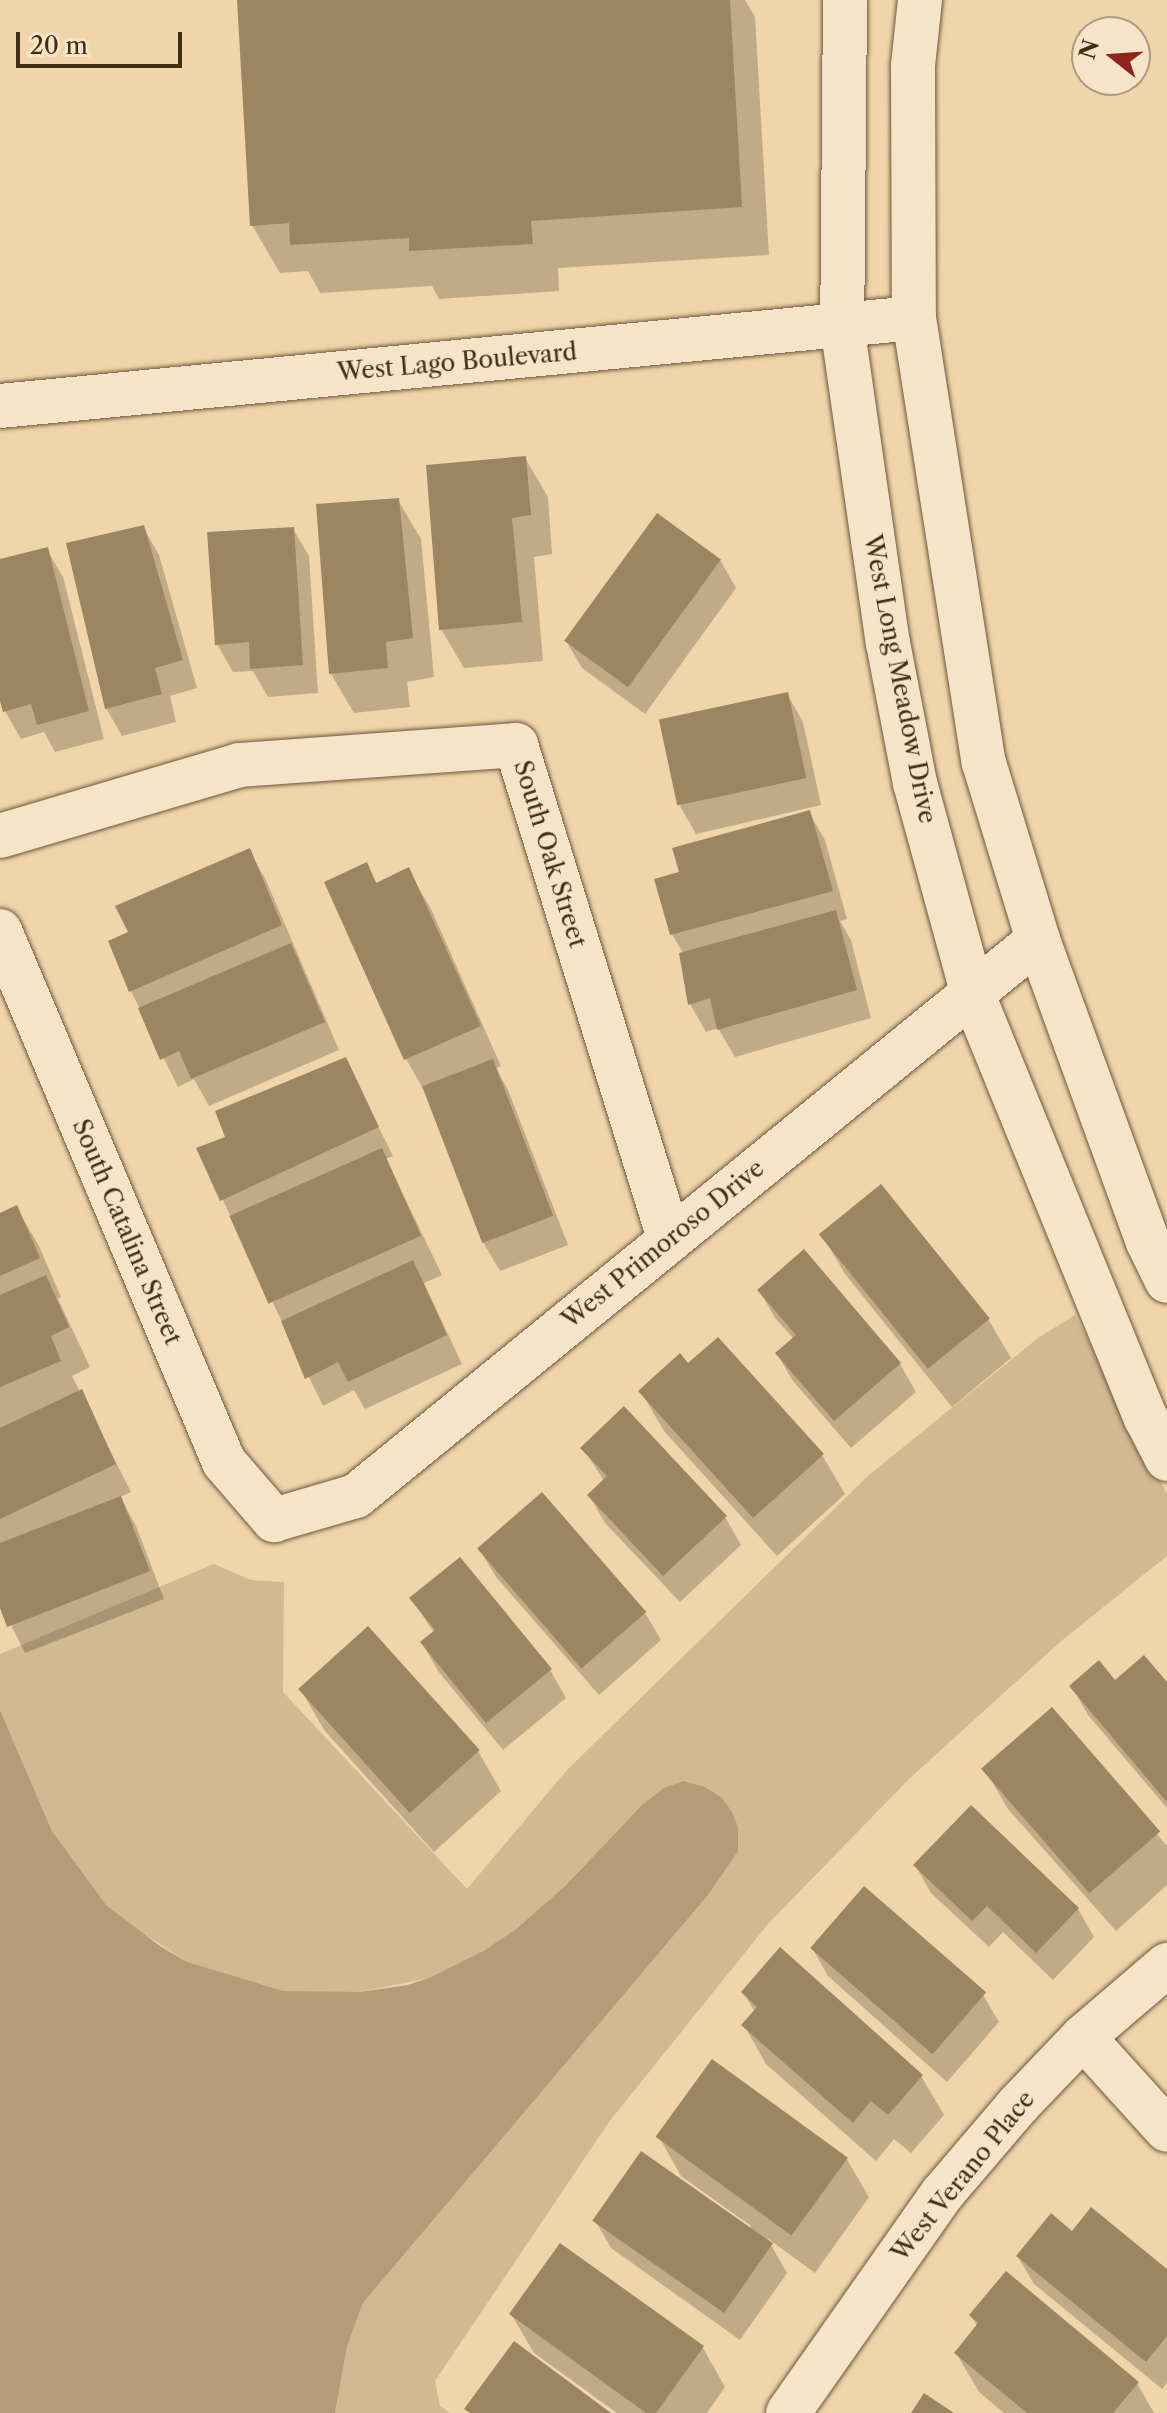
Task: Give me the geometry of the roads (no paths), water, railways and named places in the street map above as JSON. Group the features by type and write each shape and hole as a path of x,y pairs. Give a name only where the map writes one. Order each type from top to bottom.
{"street":[{"name":"West Long Meadow Drive","path":"845,0 842,325 888,643 915,783 973,995 1146,1418 1167,1459"},
{"path":"920,0 913,65 914,318 984,763 1038,940 1148,1242 1167,1281"},
{"name":"West Lago Boulevard","path":"0,406 914,318"},
{"name":"South Oak Street","path":"0,836 239,765 516,745 669,1238"},
{"name":"South Catalina Street","path":"0,931 224,1462 274,1520"},
{"name":"West Primoroso Drive","path":"274,1520 356,1496 1038,940"},
{"name":"West Verano Place","path":"788,2413 942,2194 1018,2105 1083,2037 1167,1965"},
{"path":"1083,2037 1167,2130"}]}
